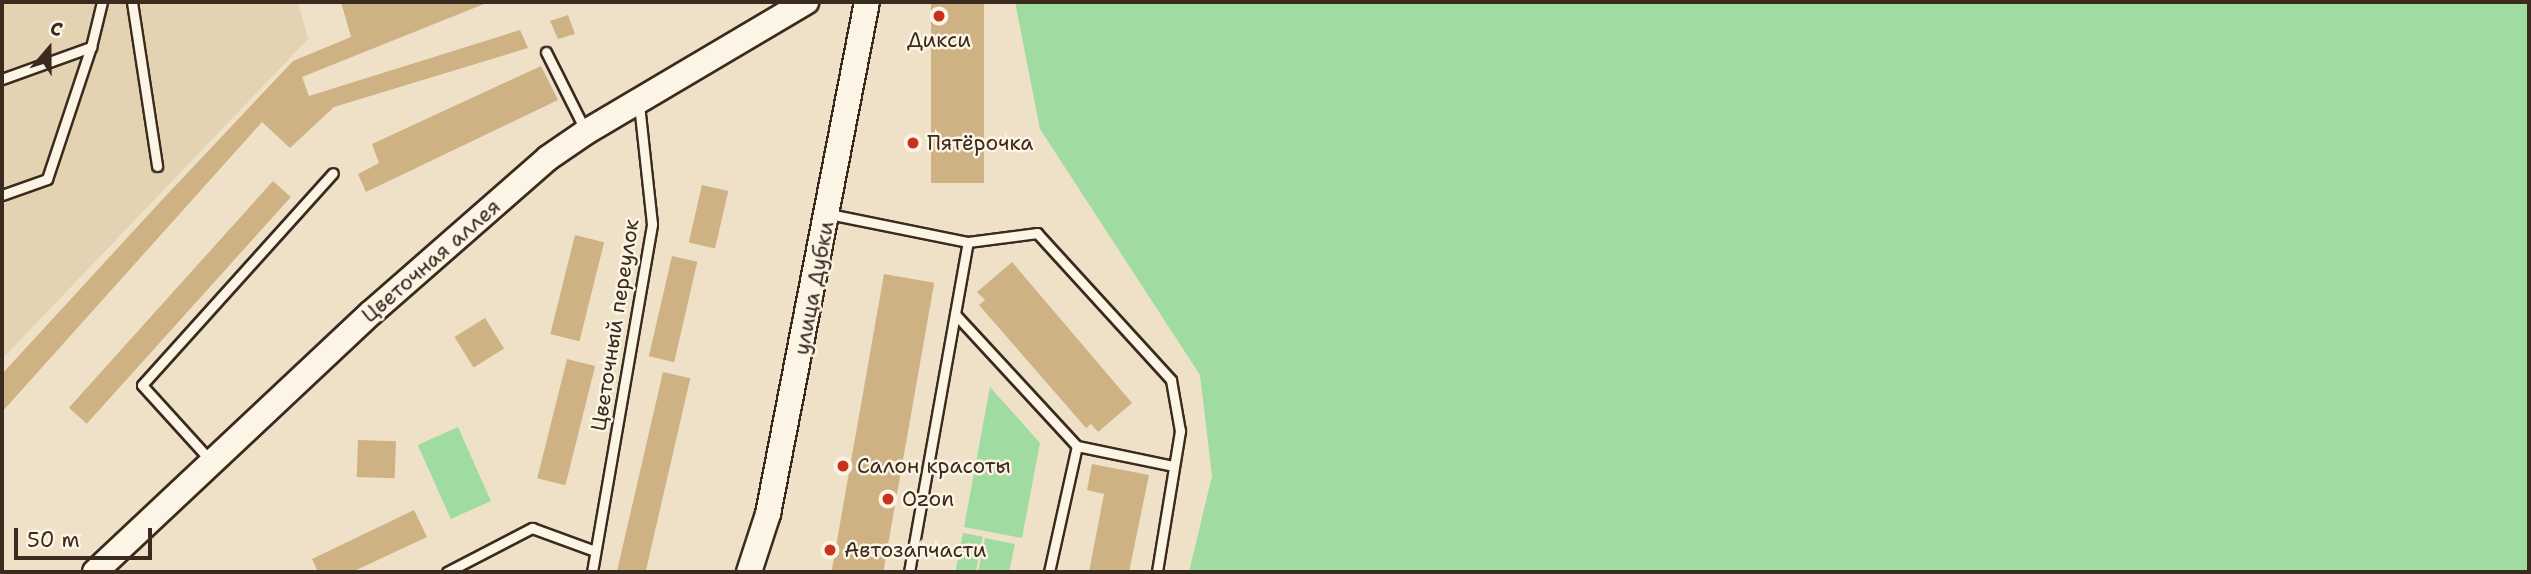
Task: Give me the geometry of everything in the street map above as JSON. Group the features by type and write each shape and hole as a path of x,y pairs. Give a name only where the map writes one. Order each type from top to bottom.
{"street":[{"name":"Цветочная аллея","path":"95,572 390,296 548,158 586,132 639,104 806,2"},
{"name":"улица Дубки","path":"748,572 768,514 829,214 867,2"}],"lane":[{"path":"2,195 47,179 91,47 102,2"},
{"path":"132,2 157,166"},
{"path":"2,79 91,47"},
{"path":"546,52 586,132"},
{"name":"Цветочный переулок","path":"592,572 652,224 639,104"},
{"path":"211,461 142,386 332,173"},
{"path":"829,214 968,242 1037,233 1043,239 1171,380 1180,431 1157,572"},
{"path":"909,572 968,242"},
{"path":"955,314 1077,446 1174,466"},
{"path":"1049,572 1077,446"},
{"path":"447,572 532,527 596,551"}],"shaded area":[{"path":"2,2 298,2 308,39 2,359"}],"green space":[{"path":"1015,2 2529,2 2529,572 1189,572 1212,476 1200,375 1040,129"},
{"path":"990,387 1040,443 1022,538 964,527"},
{"path":"458,427 491,501 451,519 418,445"},
{"path":"963,533 983,537 976,572 955,572"},
{"path":"985,538 1015,544 1009,572 978,572"}],"building":[{"path":"341,2 489,2 302,77 309,96 520,30 528,48 334,107 290,148 262,122 2,412 2,374 161,201 293,61 351,37"},
{"path":"931,2 984,2 984,183 931,183"},
{"path":"568,15 575,34 558,39 550,21"},
{"path":"541,66 558,100 366,192 358,174 379,163 372,144"},
{"path":"273,181 291,197 87,424 69,408"},
{"path":"702,185 728,191 715,249 689,242"},
{"path":"575,235 604,242 579,341 550,334"},
{"path":"672,256 697,262 674,362 649,356"},
{"path":"1012,262 1132,403 1098,432 1091,424 1086,428 979,305 985,300 977,292"},
{"path":"884,274 934,283 883,572 831,572"},
{"path":"485,318 504,349 474,368 454,337"},
{"path":"567,359 595,366 565,485 537,478"},
{"path":"663,372 690,378 646,572 617,571"},
{"path":"358,440 396,441 395,478 357,477"},
{"path":"1092,464 1149,475 1129,572 1089,572 1104,494 1087,490"},
{"path":"414,510 427,537 352,572 318,572 312,559"}],"place":[{"name":"Дикси","path":"939,16"},
{"name":"Пятёрочка","path":"913,143"},
{"name":"Салон красоты","path":"843,466"},
{"name":"Ozon","path":"888,499"},
{"name":"Автозапчасти","path":"830,550"}]}
